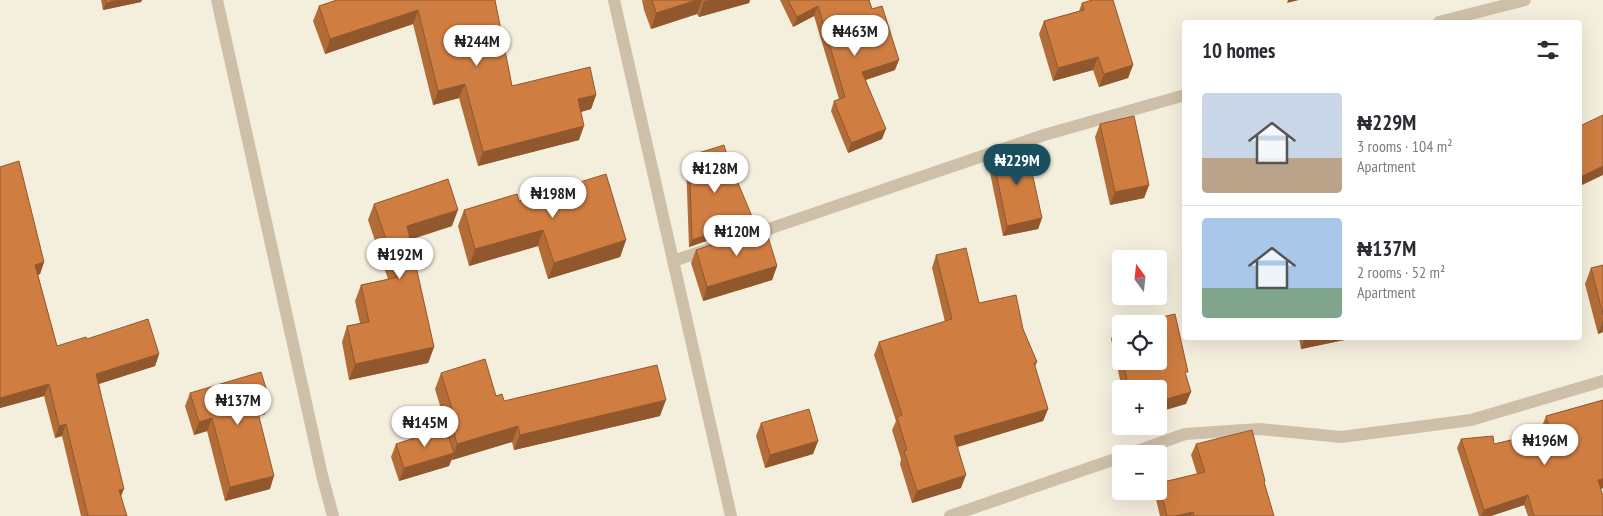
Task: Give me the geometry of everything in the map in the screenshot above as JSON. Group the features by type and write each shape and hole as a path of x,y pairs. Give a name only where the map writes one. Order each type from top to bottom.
{"street":[{"path":"217,0 322,475 333,516"},
{"path":"614,0 731,516"},
{"path":"1447,20 1525,0"},
{"path":"738,239 1044,135 1182,96"},
{"path":"673,262 720,246"},
{"path":"1154,445 1185,434 1259,429 1341,437 1471,420 1603,380"},
{"path":"950,516 1112,459"}],"building":[{"path":"105,0 119,0 106,3"},
{"path":"337,0 495,0 512,86 590,67 596,95 578,99 584,126 483,152 465,84 438,91 418,10 330,39 319,6"},
{"path":"652,0 697,0 656,13"},
{"path":"788,0 869,0 872,9 882,6 899,60 862,72 886,129 851,143 834,101 845,97 818,6 797,17"},
{"path":"1092,0 1113,0 1133,65 1104,74 1098,57 1058,68 1044,21 1084,10 1082,3"},
{"path":"1603,115 1603,166 1582,176 1582,125"},
{"path":"1134,116 1149,185 1115,192 1100,124"},
{"path":"724,145 753,219 692,240 689,156"},
{"path":"1026,145 1042,218 1007,226 992,153"},
{"path":"19,161 44,262 35,265 57,346 86,337 87,339 148,319 159,354 96,374 124,489 119,490 127,516 88,516 66,424 59,426 49,384 0,398 0,167"},
{"path":"606,174 626,240 554,263 543,230 475,249 464,210 517,194 519,201"},
{"path":"448,179 458,210 407,226 434,347 355,364 347,326 369,322 361,285 399,277 374,204"},
{"path":"765,227 777,266 707,287 696,250"},
{"path":"966,248 979,303 1016,295 1023,329 1037,362 1034,363 1048,409 954,436 966,475 917,491 904,451 907,450 897,417 902,415 879,342 952,319 936,255"},
{"path":"1603,265 1603,315 1591,268"},
{"path":"1175,314 1188,372 1185,372 1191,392 1167,399 1167,380 1127,380 1125,370 1167,370 1167,316"},
{"path":"485,359 496,396 502,394 504,401 657,365 666,400 520,435 518,426 457,444 448,410 452,409 441,373"},
{"path":"261,372 270,401 256,405 274,476 230,487 212,418 199,422 190,393"},
{"path":"1603,400 1603,479 1598,480 1603,496 1603,516 1534,516 1528,495 1484,510 1461,439 1493,436 1494,444 1550,431 1546,416"},
{"path":"809,409 818,441 770,455 761,423"},
{"path":"446,428 454,453 404,468 396,444"},
{"path":"1252,430 1274,516 1194,516 1193,512 1167,516 1163,500 1167,500 1167,481 1205,472 1196,444"}]}
